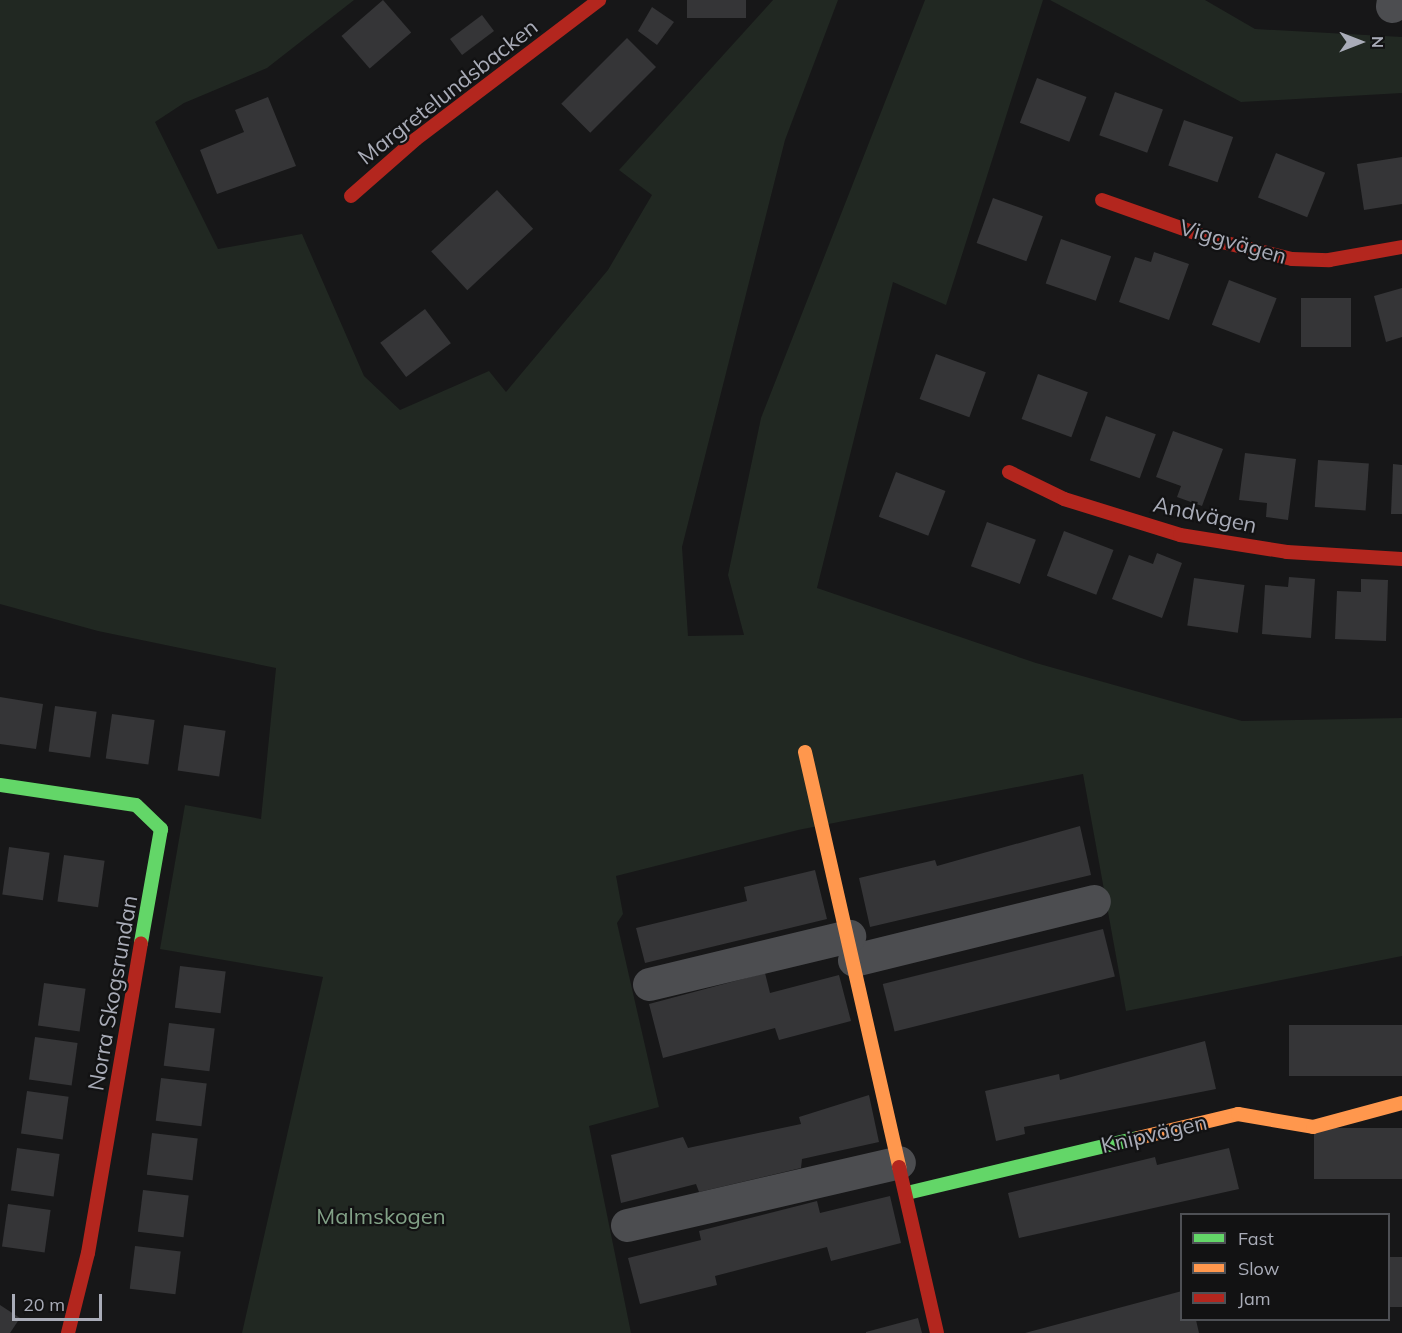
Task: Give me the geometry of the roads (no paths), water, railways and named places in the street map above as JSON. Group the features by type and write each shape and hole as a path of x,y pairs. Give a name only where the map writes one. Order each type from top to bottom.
{"street":[{"name":"Margretelundsbacken","path":"351,196 599,0"},
{"name":"Viggvägen","path":"1102,200 1218,241 1292,259 1329,260 1402,246"},
{"name":"Andvägen","path":"1009,472 1064,499 1180,535 1287,552 1402,559"},
{"path":"805,752 938,1333"},
{"name":"Norra Skogsrundan","path":"0,785 136,805 161,830 88,1253 68,1333"},
{"path":"649,984 1094,901"},
{"name":"Knipvägen","path":"907,1193 1238,1114 1313,1127 1402,1104"},
{"path":"627,1225 899,1162"}],"park label":[{"name":"Malmskogen","path":"381,1217"}]}
